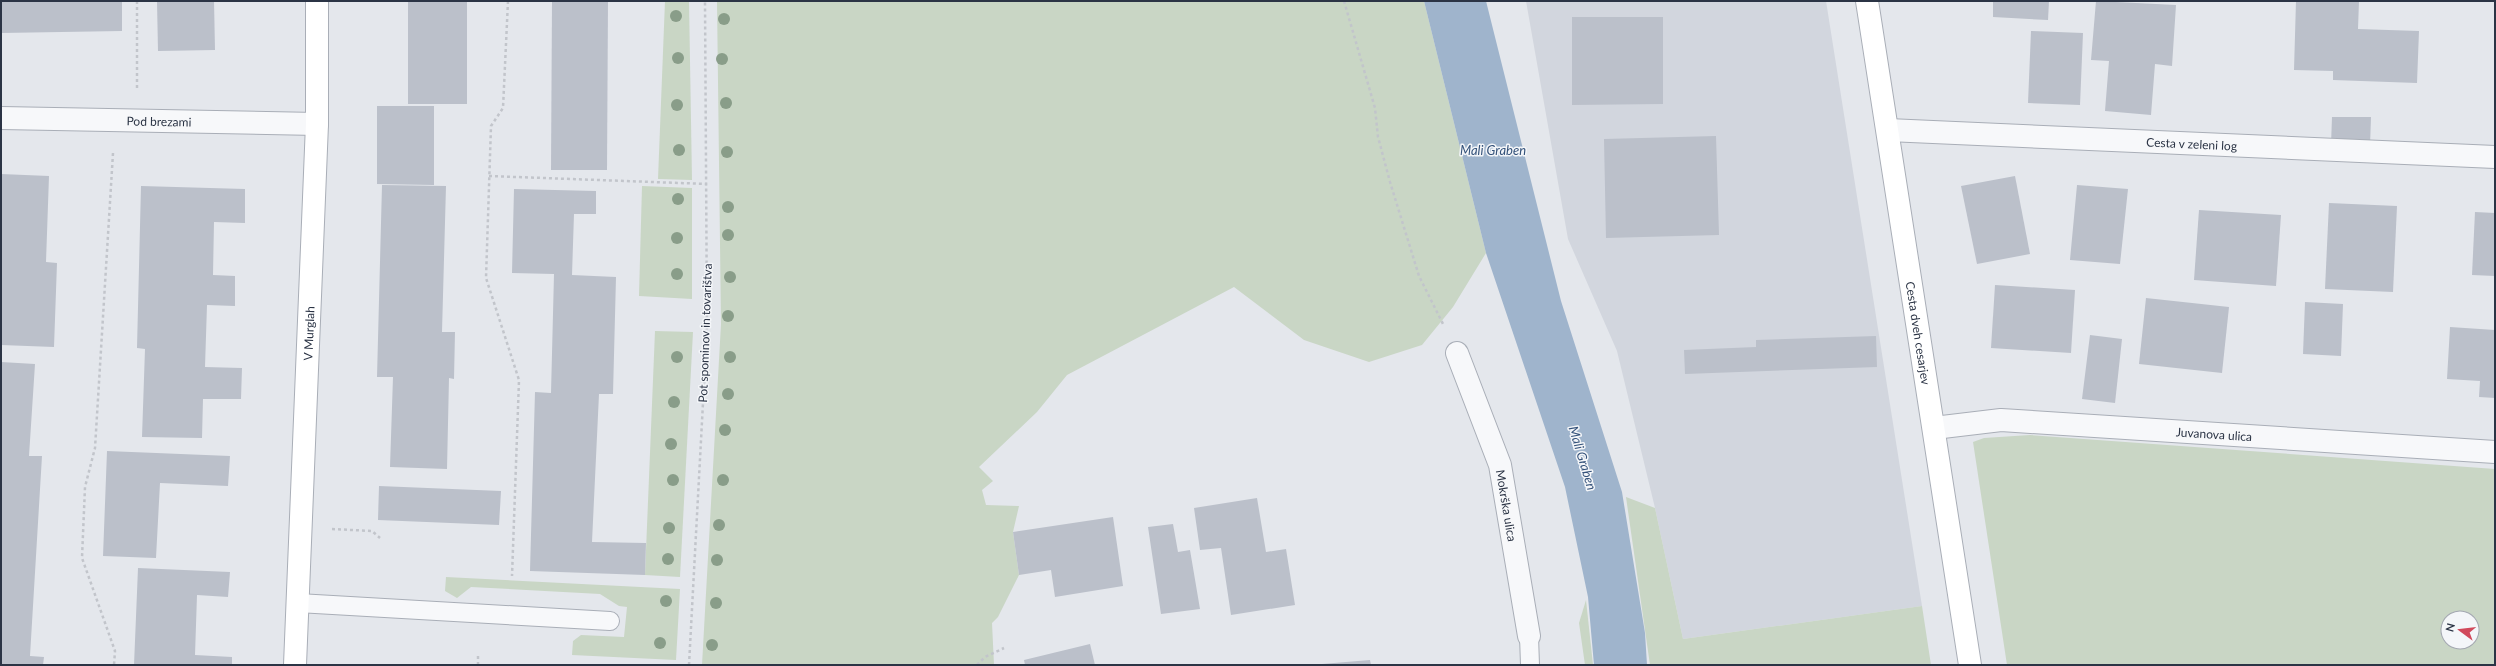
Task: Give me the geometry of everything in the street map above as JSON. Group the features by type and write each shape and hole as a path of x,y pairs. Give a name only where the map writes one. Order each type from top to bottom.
{"street":[{"name":"V Murglah","path":"295,665 318,124 317,1"},
{"name":"Cesta dveh cesarjev","path":"1867,1 1970,665"},
{"name":"Pod brezami","path":"1,118 318,124"},
{"name":"Cesta v zeleni log","path":"1888,130 2495,157"},
{"name":"Mokrška ulica","path":"1457,353 1500,465 1529,636"},
{"name":"Juvanova ulica","path":"1934,428 2001,420 2495,452"}],"lane":[{"path":"298,603 610,620"},
{"name":"Mokrška ulica","path":"1529,636 1530,665"}],"path":[{"path":"137,1 138,120"},
{"path":"508,1 503,108 491,126 486,278 519,380 512,576"},
{"name":"Pot spominov in tovarištva","path":"689,665 707,328 705,1"},
{"path":"1344,1 1375,108 1378,137 1382,152 1419,276 1457,353"},
{"path":"114,665 115,651 82,558 85,487 95,448 116,120"},
{"path":"489,176 707,184"},
{"path":"329,529 372,531 380,538"},
{"path":"977,665 985,657 1004,648"},
{"path":"478,655 478,665"}],"shaded area":[{"path":"1526,1 1826,1 1922,606 1683,639 1655,508 1617,351 1568,239"}],"green space":[{"path":"665,1 689,1 692,180 658,179"},
{"path":"717,1 1424,1 1486,253 1453,307 1422,345 1369,362 1304,340 1234,287 1067,375 1037,412 979,467 993,481 982,490 986,505 1019,506 1013,532 1019,575 998,617 992,623 994,665 702,665 721,324"},
{"path":"642,186 692,188 692,299 639,296"},
{"path":"655,331 693,332 680,577 645,575"},
{"path":"2030,435 2495,469 2495,665 2007,665 1973,442 1984,438"},
{"path":"1626,497 1655,508 1683,639 1922,606 1931,665 1650,665"},
{"path":"446,577 680,589 676,660 572,655 573,641 581,635 624,637 627,607 619,606 600,594 471,587 457,598 445,591"},
{"path":"1586,600 1593,665 1585,665 1579,623"}],"water":[{"name":"Mali Graben","path":"1424,1 1486,1 1561,301 1622,492 1645,633 1647,665 1594,665 1588,597 1565,487 1486,253"}],"building":[{"path":"1,1 122,1 122,31 1,33"},
{"path":"157,1 214,1 215,50 158,51"},
{"path":"408,1 467,1 467,104 408,104"},
{"path":"552,1 608,1 607,170 551,170"},
{"path":"1993,1 2049,1 2048,20 1993,17"},
{"path":"2096,1 2176,5 2172,66 2155,64 2151,115 2105,111 2109,61 2091,60"},
{"path":"2296,1 2359,1 2358,29 2419,31 2417,83 2333,80 2333,71 2294,70"},
{"path":"1572,17 1663,17 1663,104 1572,105"},
{"path":"2031,31 2083,33 2080,105 2028,103"},
{"path":"377,106 434,106 434,185 377,184"},
{"path":"2332,117 2371,117 2370,146 2331,145"},
{"path":"1716,136 1719,235 1606,238 1604,139"},
{"path":"1,174 49,176 46,262 57,263 54,347 1,345"},
{"path":"2015,176 2030,254 1977,264 1961,186"},
{"path":"382,185 446,186 442,332 455,332 454,379 449,378 447,469 390,467 393,377 377,377"},
{"path":"2077,185 2128,189 2120,264 2070,260"},
{"path":"141,186 245,189 245,223 214,222 213,275 235,276 235,306 207,305 205,367 242,368 241,399 203,399 202,438 142,437 145,349 137,348"},
{"path":"514,189 596,191 596,214 574,214 572,275 616,277 613,394 599,394 592,542 646,543 645,575 530,571 535,392 551,393 554,274 512,273"},
{"path":"2329,203 2397,206 2393,292 2325,289"},
{"path":"2199,210 2281,215 2276,286 2194,280"},
{"path":"2475,212 2495,213 2495,276 2472,275"},
{"path":"1995,285 2075,290 2071,353 1991,348"},
{"path":"2146,298 2229,307 2222,373 2139,364"},
{"path":"2305,302 2343,304 2341,356 2303,354"},
{"path":"2450,327 2495,330 2495,398 2479,397 2480,381 2447,379"},
{"path":"2090,335 2122,339 2115,403 2082,399"},
{"path":"1876,336 1877,367 1685,374 1684,350 1756,347 1756,340"},
{"path":"1,362 35,364 29,456 42,456 30,656 44,657 43,665 1,665"},
{"path":"107,451 230,456 228,486 160,483 156,558 103,556"},
{"path":"379,486 501,491 499,525 378,520"},
{"path":"1257,498 1266,552 1286,549 1295,605 1231,615 1221,548 1200,550 1194,508"},
{"path":"1113,517 1123,586 1055,597 1051,570 1019,575 1013,532"},
{"path":"1173,524 1178,552 1190,550 1200,609 1161,614 1148,527"},
{"path":"138,568 230,572 228,597 197,595 195,655 232,657 232,665 134,665"},
{"path":"1090,644 1095,665 1025,665 1024,660"},
{"path":"1370,660 1371,665 1322,665 1322,664"}]}
